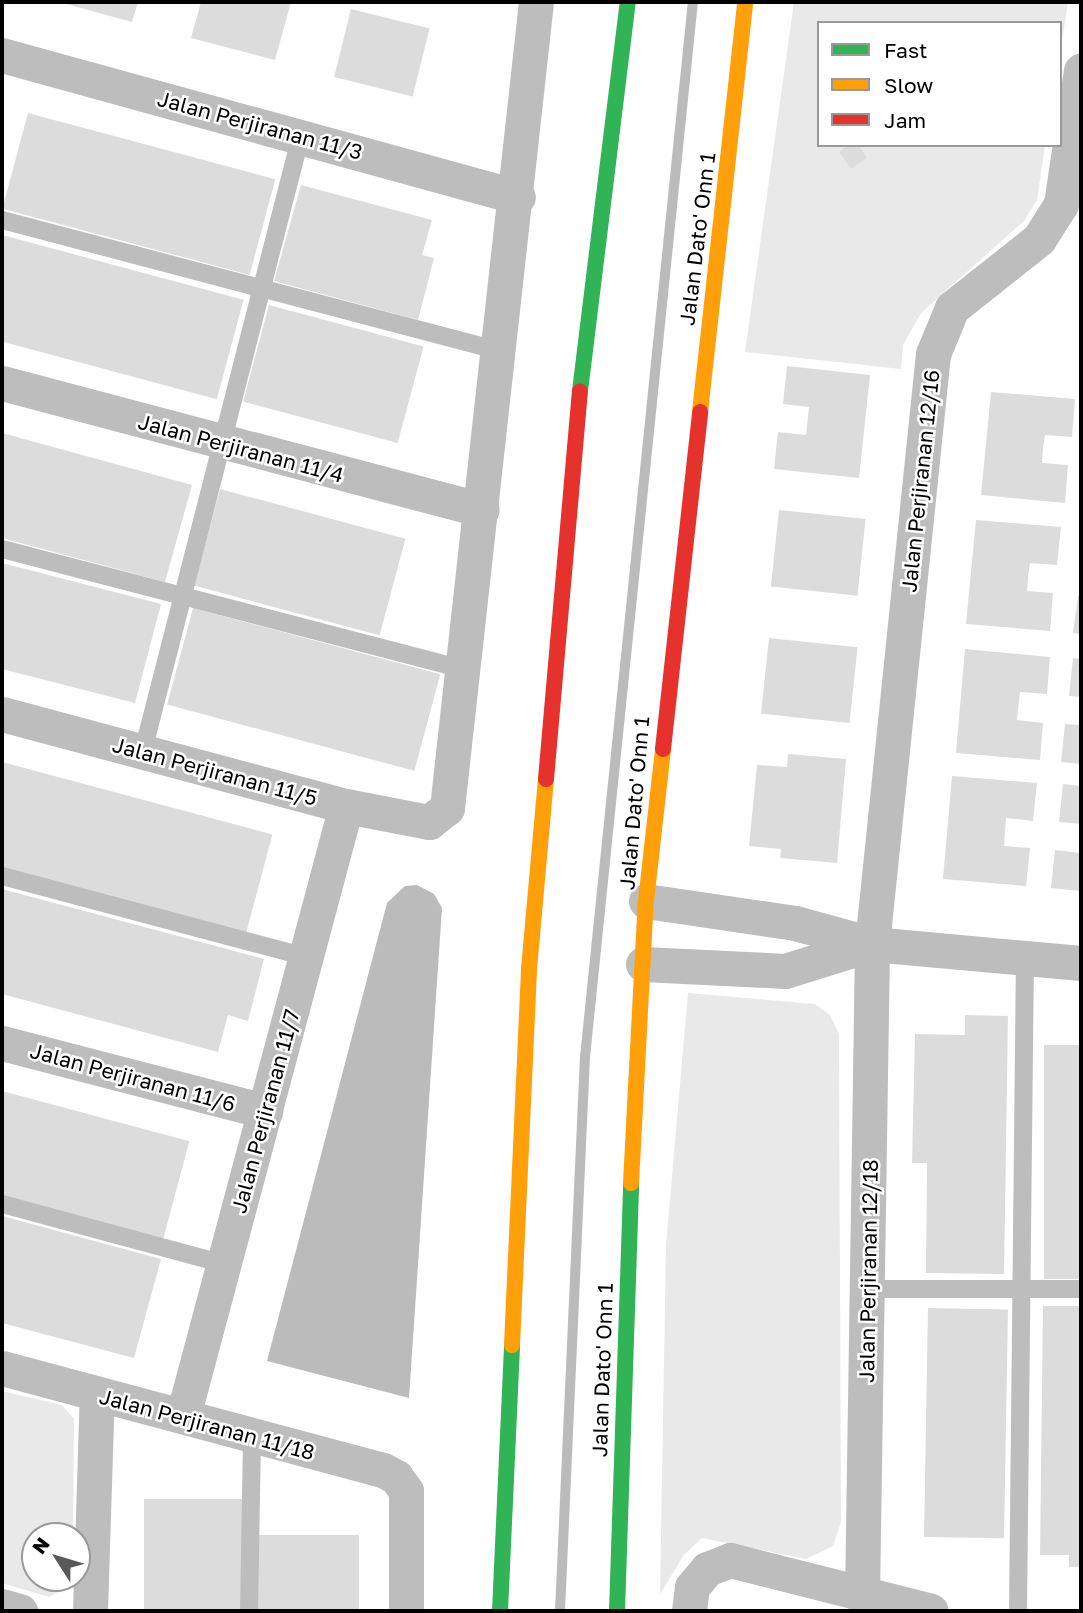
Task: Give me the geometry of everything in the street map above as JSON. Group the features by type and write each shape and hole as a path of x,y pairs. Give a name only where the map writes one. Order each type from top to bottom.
{"main road":[{"path":"500,1611 528,969 588,297 628,2"},
{"name":"Jalan Dato' Onn 1","path":"617,1611 624,1314 646,901 745,2"}],"street":[{"path":"464,669 518,197 536,2"},
{"name":"Jalan Perjiranan 11/3","path":"2,55 301,135 518,197"},
{"name":"Jalan Perjiranan 12/16","path":"872,944 933,354 952,308 1039,239 1062,204 1081,70"},
{"name":"Jalan Perjiranan 11/4","path":"2,383 220,444 481,510"},
{"name":"Jalan Perjiranan 11/5","path":"2,714 346,806 429,822 447,808 464,669"},
{"name":"Jalan Perjiranan 11/7","path":"183,1416 346,806"},
{"path":"646,901 794,923 872,944 1081,963"},
{"path":"643,964 785,971 872,944"},
{"name":"Jalan Perjiranan 12/18","path":"862,1597 872,944"},
{"name":"Jalan Perjiranan 11/6","path":"2,1042 265,1111"},
{"name":"Jalan Perjiranan 11/18","path":"2,1368 383,1470 406,1491 406,1611"},
{"path":"90,1611 97,1394"},
{"path":"690,1611 692,1587 707,1569 730,1560 862,1597 931,1611"},
{"path":"2,1606 20,1611"}],"lane":[{"path":"143,751 301,135"},
{"path":"2,220 500,351"},
{"path":"2,549 184,599 464,669"},
{"path":"2,876 306,957"},
{"path":"1018,1611 1025,958"},
{"path":"2,1204 224,1264"},
{"path":"867,1289 1081,1289"},
{"path":"249,1611 252,1437"}],"shaded area":[{"path":"794,2 1068,2 1062,40 1062,21 817,21 817,147 1045,147 1037,200 1024,221 921,313 903,345 901,369 745,352"},
{"path":"417,885 434,894 442,908 409,1398 267,1361 387,903 405,886"},
{"path":"688,993 815,1004 830,1015 839,1034 841,1522 833,1546 806,1559 702,1538 684,1555 660,1594 666,1245"},
{"path":"2,1391 62,1405 74,1419 73,1522 21,1522 21,1589 2,1583"},
{"path":"32,1592 58,1592 49,1597"}],"building":[{"path":"59,2 138,2 132,22"},
{"path":"201,2 291,2 275,60 191,38"},
{"path":"351,9 430,29 413,97 334,77"},
{"path":"28,113 275,179 250,275 2,209"},
{"path":"845,147 860,147 867,158 851,169 839,152"},
{"path":"301,185 432,220 422,255 434,258 418,320 274,281"},
{"path":"2,235 243,300 217,399 2,342"},
{"path":"269,305 424,346 398,443 243,402"},
{"path":"787,366 870,375 859,478 774,469 778,432 806,435 809,407 783,404"},
{"path":"991,392 1075,399 1072,437 1045,435 1043,448 1042,463 1068,465 1065,503 981,495"},
{"path":"2,433 192,485 165,582 2,538"},
{"path":"220,489 405,539 380,635 194,586"},
{"path":"779,510 866,519 857,596 771,587"},
{"path":"976,520 1061,527 1057,565 1030,563 1028,577 1027,591 1053,593 1050,631 966,624"},
{"path":"2,563 161,604 135,703 2,669"},
{"path":"1078,596 1081,596 1081,634 1073,633"},
{"path":"193,608 440,674 414,771 167,705"},
{"path":"769,638 858,647 850,723 761,714"},
{"path":"965,649 1050,657 1047,694 1020,692 1017,720 1043,723 1040,760 956,753"},
{"path":"1073,658 1081,659 1081,697 1069,696"},
{"path":"1065,724 1081,725 1081,764 1061,762"},
{"path":"788,754 846,759 837,863 780,858 781,849 749,846 757,765 787,767"},
{"path":"2,762 272,834 246,935 2,870"},
{"path":"952,776 1037,783 1033,821 1006,818 1004,846 1030,848 1026,886 943,879"},
{"path":"1063,784 1081,786 1081,824 1059,822"},
{"path":"1055,850 1081,853 1081,891 1051,888"},
{"path":"2,889 264,959 248,1021 228,1015 218,1052 2,994"},
{"path":"965,1015 1008,1016 1004,1274 926,1273 927,1163 912,1163 915,1034 965,1035"},
{"path":"1044,1045 1081,1045 1081,1279 1044,1279"},
{"path":"2,1091 189,1141 163,1239 2,1196"},
{"path":"2,1216 161,1259 134,1358 2,1323"},
{"path":"1043,1306 1081,1306 1081,1567 1069,1567 1069,1555 1040,1555"},
{"path":"928,1308 1008,1309 1004,1538 924,1537"},
{"path":"144,1499 244,1499 244,1611 144,1611"},
{"path":"257,1535 359,1535 359,1611 257,1611"}],"waterway":[{"path":"560,1611 585,1057 693,2"}],"traffic: fast":[{"path":"580,391 628,2"},
{"path":"617,1611 631,1183"},
{"path":"500,1611 512,1345"}],"traffic: slow":[{"path":"700,412 745,2"},
{"path":"631,1183 646,901 663,749"},
{"path":"512,1345 529,969 546,779"}],"traffic: jam":[{"path":"546,779 580,391"},
{"path":"663,749 700,412"}]}
